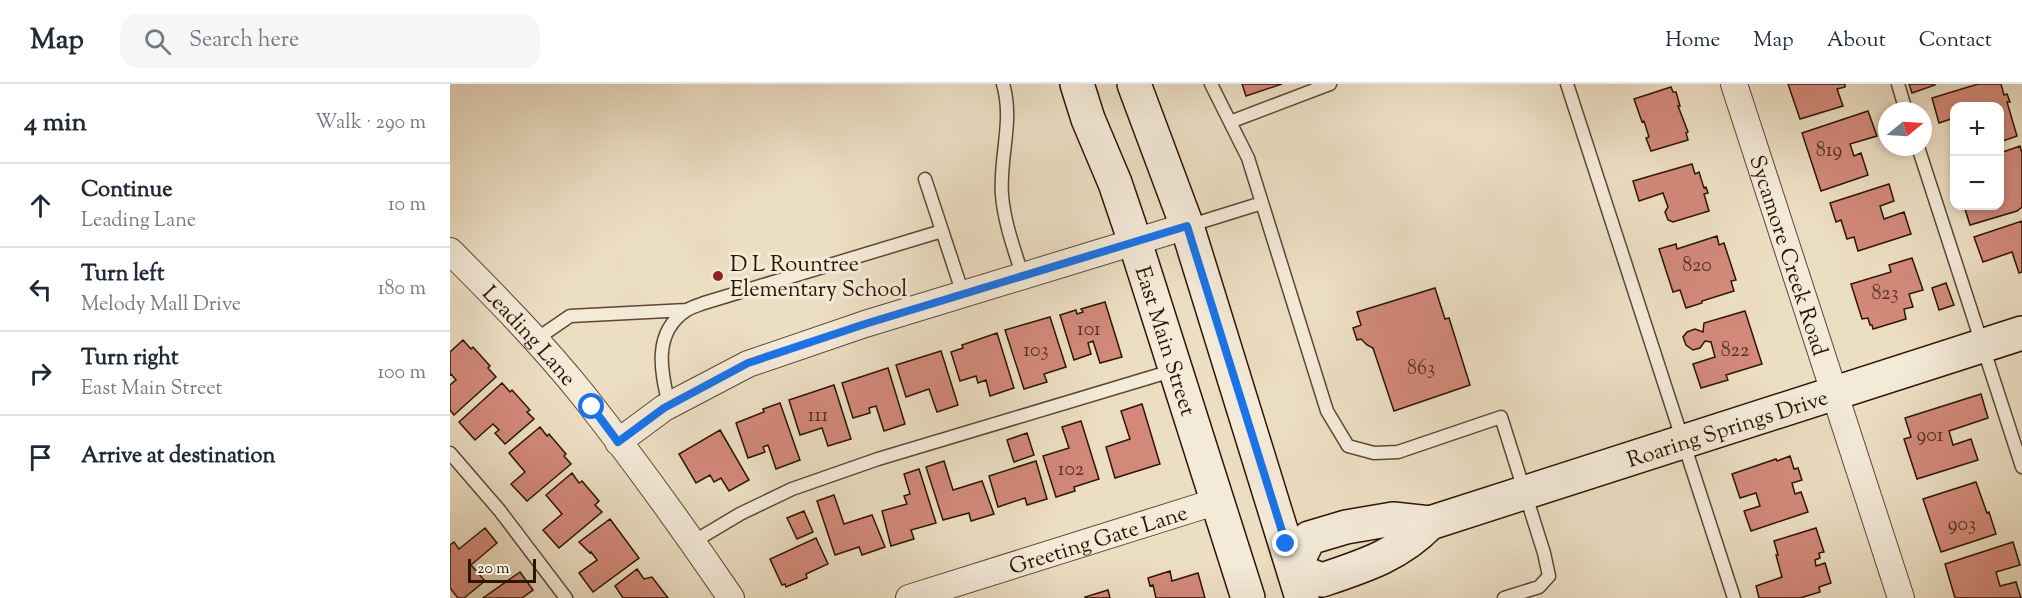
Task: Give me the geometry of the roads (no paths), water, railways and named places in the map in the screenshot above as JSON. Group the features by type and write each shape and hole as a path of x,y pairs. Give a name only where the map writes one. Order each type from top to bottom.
{"main road":[{"name":"East Main Street","path":"1077,84 1135,242 1246,591"},
{"path":"1134,84 1187,226 1298,584 1246,591"},
{"name":"Roaring Springs Drive","path":"1430,523 1409,543 1390,555 1322,580 1298,584 1309,538 1346,527 1393,519 1430,523 2022,333"}],"street":[{"name":"Sycamore Creek Road","path":"1734,84 1902,598"},
{"path":"618,442 669,405 748,363 854,328 1187,226"},
{"name":"Leading Lane","path":"450,251 487,288 582,394 693,542 731,598"},
{"name":"Greeting Gate Lane","path":"909,598 1218,501"}],"lane":[{"path":"1003,84 1008,121 1002,195 1012,245 1023,277"},
{"path":"1211,84 1248,158 1323,400 1348,446 1374,453 1398,452 1501,417 1544,553 1549,576 1539,587 1504,598"},
{"path":"1230,122 1330,84"},
{"path":"1567,84 1734,598"},
{"path":"1898,84 1903,102"},
{"path":"1921,156 2022,467"},
{"path":"925,179 963,294"},
{"path":"1187,226 1262,203"},
{"path":"669,405 662,373 664,339 673,322 687,310 942,231"},
{"path":"535,340 570,316 687,310"},
{"path":"693,542 740,514 792,489 878,459 1176,370"},
{"path":"450,453 500,511 566,598"}],"place":[{"name":"D L Rountree Elementary School","path":"718,276"}]}
